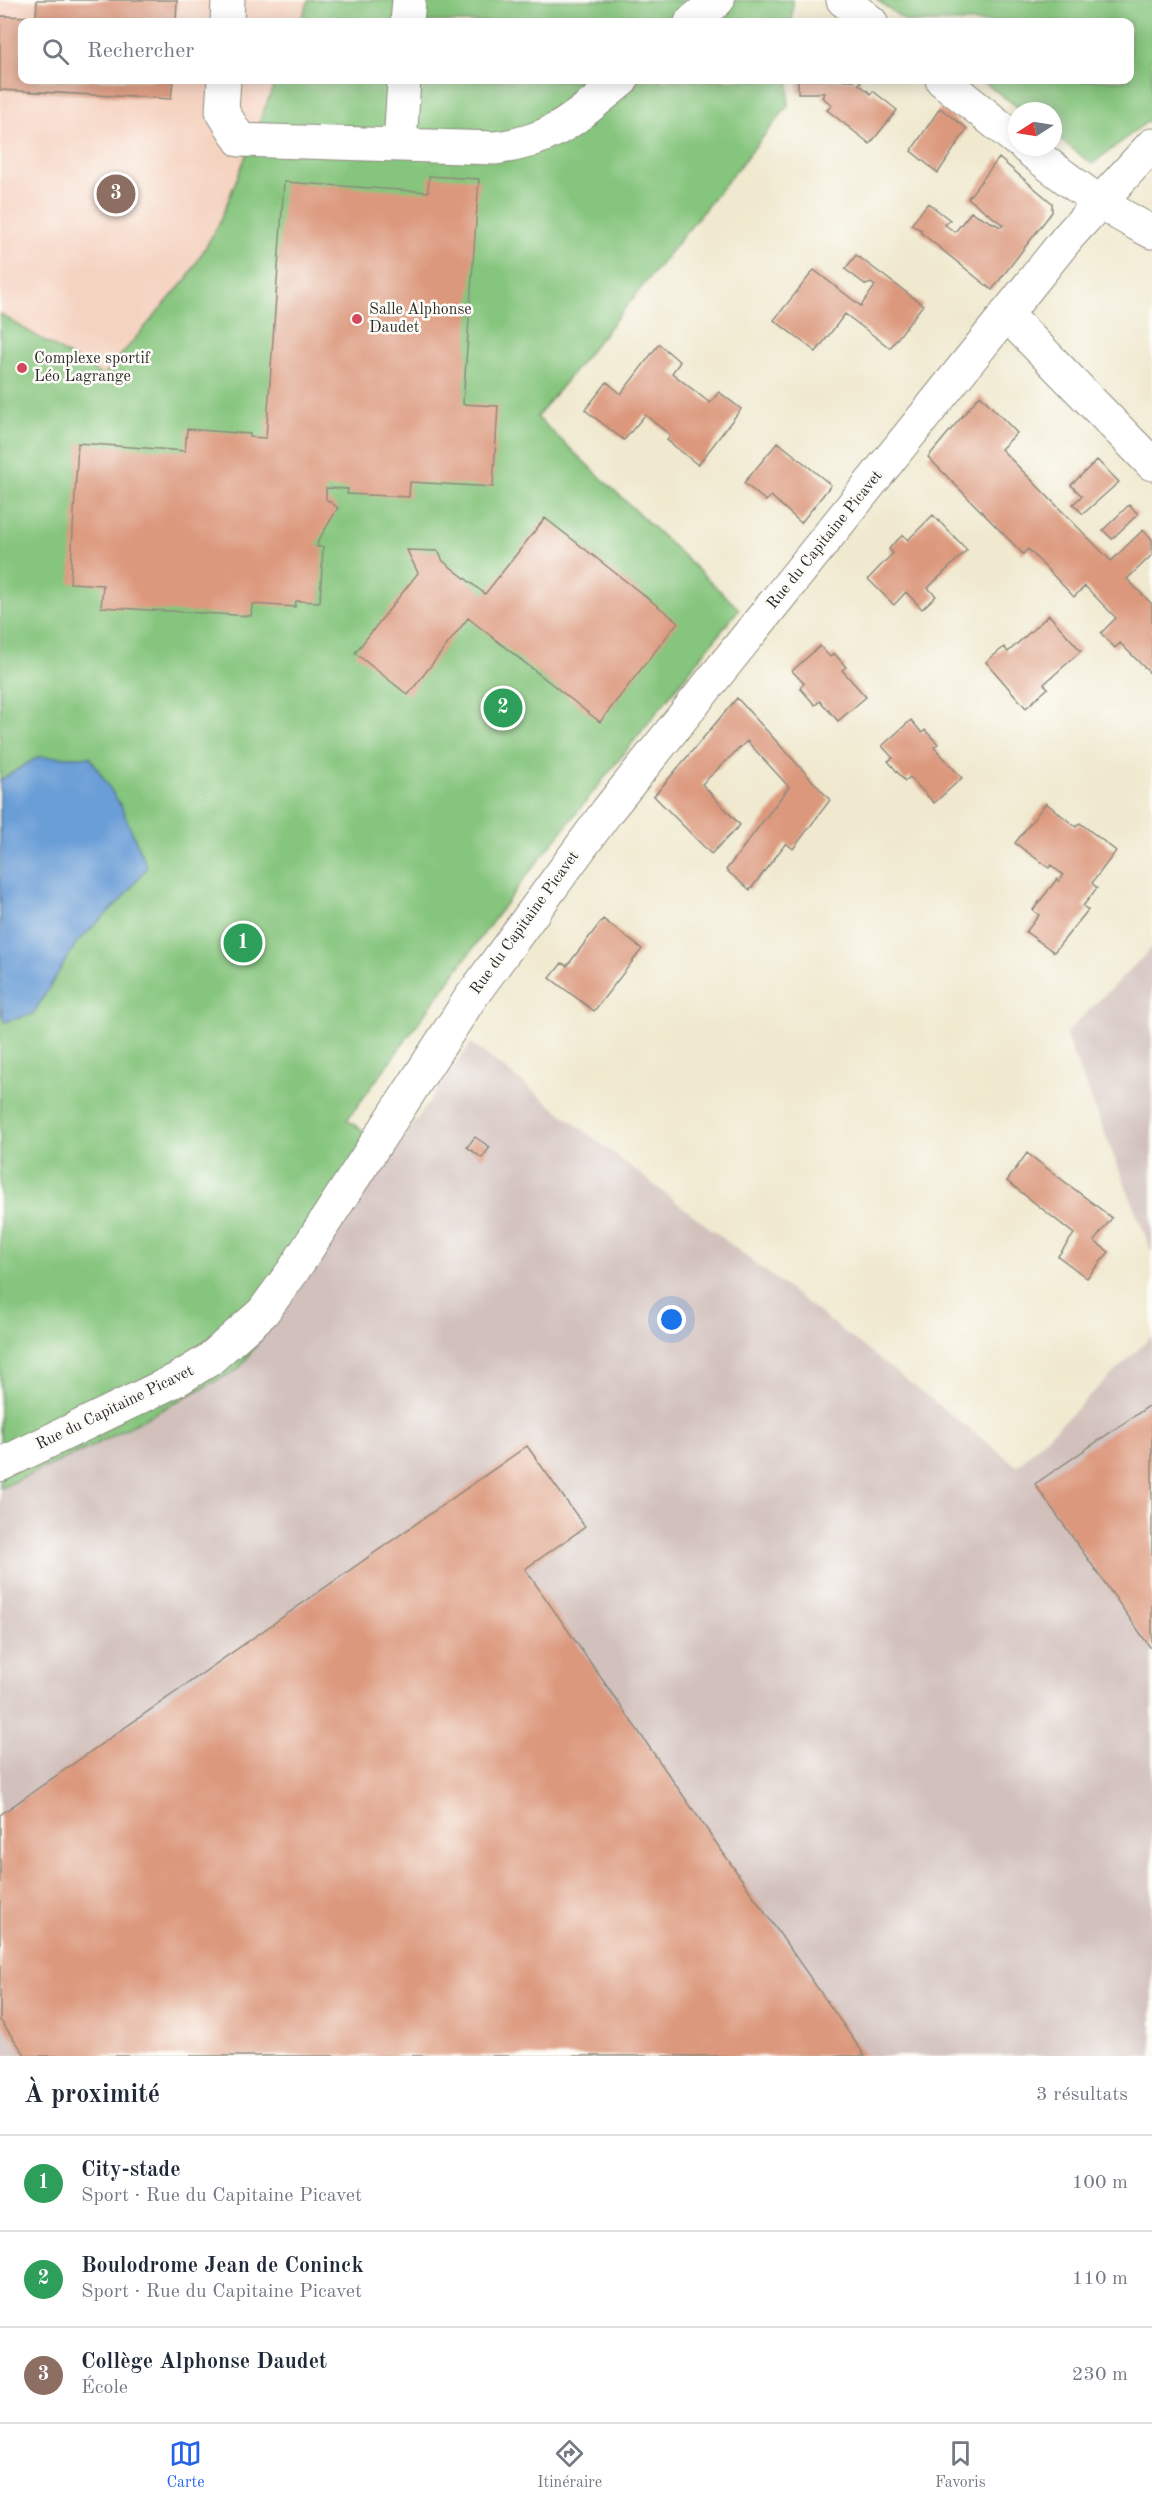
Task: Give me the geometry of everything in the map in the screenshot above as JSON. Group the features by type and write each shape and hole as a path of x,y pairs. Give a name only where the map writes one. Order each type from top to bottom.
{"street":[{"path":"227,18 228,0"},
{"path":"407,18 409,0"},
{"path":"696,18 718,0"},
{"path":"843,0 866,18"},
{"path":"224,84 222,111 240,140 495,148 533,142 567,125 617,84"},
{"path":"400,145 404,84"},
{"path":"947,84 1008,133"},
{"name":"Rue du Capitaine Picavet","path":"0,1465 178,1379 209,1360 263,1312 293,1271 471,997 608,810 1006,314 1098,202 1152,145"},
{"path":"1038,156 1098,202 1152,232"},
{"path":"1006,314 1152,464"}],"shaded area":[{"path":"0,0 309,0 302,18 18,18 18,84 274,84 218,226 188,277 102,376 0,314"},
{"path":"1152,948 1152,1252 1065,1034"},
{"path":"471,1043 1017,1466 1152,1336 1152,2056 0,2056 0,1488 89,1448 239,1369"}],"green space":[{"path":"309,0 793,1 792,18 302,18"},
{"path":"877,0 1152,0 1152,118 1092,164 1062,141 1062,102 1011,102 986,84 1134,84 1134,18 902,18"},
{"path":"274,84 789,84 788,106 537,417 739,609 523,880 347,1120 394,1151 239,1369 89,1448 0,1488 0,314 103,376 188,277 218,226"}],"water":[{"path":"38,757 90,757 121,806 147,867 125,896 77,942 33,1014 4,1022 0,1004 0,780"}],"building":[{"path":"37,0 177,0 176,18 18,18 18,84 173,84 171,99 0,90 0,16 36,17"},
{"path":"798,84 859,84 871,94 873,91 897,110 870,144 827,110 832,105 822,97 825,93 798,93"},
{"path":"940,108 967,129 938,173 911,151"},
{"path":"999,158 1052,203 1052,212 992,290 920,232 922,230 911,225 928,203 950,220 945,225 955,232 971,212 1001,227 1003,225 968,198"},
{"path":"429,176 479,179 463,404 498,406 493,487 410,482 409,497 347,494 348,489 326,488 326,499 338,508 318,541 317,547 323,547 320,602 296,601 295,607 252,604 251,616 101,607 103,585 70,583 78,443 185,451 187,429 250,434 250,437 266,438 284,182 428,192"},
{"path":"856,255 923,305 890,348 845,314 816,352 774,320 814,270 861,306 875,286 871,283 866,285 845,269"},
{"path":"659,344 680,362 672,373 710,403 719,392 741,409 698,465 667,440 670,435 645,415 624,440 585,410 607,382 621,394"},
{"path":"980,395 1017,433 1001,449 1111,561 1143,530 1152,539 1152,555 1127,579 1152,604 1152,675 1120,643 1115,648 1101,633 1116,618 1085,586 1074,597 1028,549 1023,554 928,457"},
{"path":"778,442 831,485 801,523 771,496 766,501 744,483"},
{"path":"1097,460 1119,482 1083,514 1073,504 1082,496 1071,485"},
{"path":"1129,505 1138,514 1112,539 1103,530"},
{"path":"933,515 967,550 928,588 936,596 922,609 906,592 894,605 868,579 893,553 889,549 892,545 903,535 908,540"},
{"path":"545,518 678,622 600,722 468,618 408,695 355,653 418,573 407,550 438,551 443,561 485,594"},
{"path":"1049,615 1081,651 1044,684 1048,688 1026,708 986,662 1004,647 1008,652"},
{"path":"820,646 830,657 834,653 846,667 842,670 866,697 838,721 820,701 815,705 800,688 804,683 792,671"},
{"path":"737,698 830,800 793,849 786,843 750,890 726,870 789,787 747,741 702,784 740,825 711,854 654,796"},
{"path":"911,720 922,733 925,730 938,744 934,747 962,778 934,803 910,777 905,781 888,761 893,758 882,746"},
{"path":"1046,803 1076,827 1080,823 1116,851 1092,883 1097,888 1083,906 1088,910 1054,952 1026,932 1039,915 1033,910 1057,879 1059,881 1063,875 1051,865 1049,868 1015,843"},
{"path":"603,919 642,949 594,1011 550,978 562,963 567,966"},
{"path":"475,1137 490,1147 482,1158 467,1147"},
{"path":"1027,1153 1112,1218 1094,1241 1109,1252 1087,1278 1058,1256 1074,1234 1007,1181"},
{"path":"1152,1404 1152,1650 1035,1484"},
{"path":"527,1446 585,1527 525,1569 865,2056 26,2056 0,2020 0,1815"}],"place":[{"name":"Collège Alphonse Daudet","path":"116,194"},
{"name":"Salle Alphonse Daudet","path":"357,319"},
{"name":"Complexe sportif Léo Lagrange","path":"22,368"},
{"name":"Boulodrome Jean de Coninck","path":"503,708"},
{"name":"City-stade","path":"243,943"}]}
